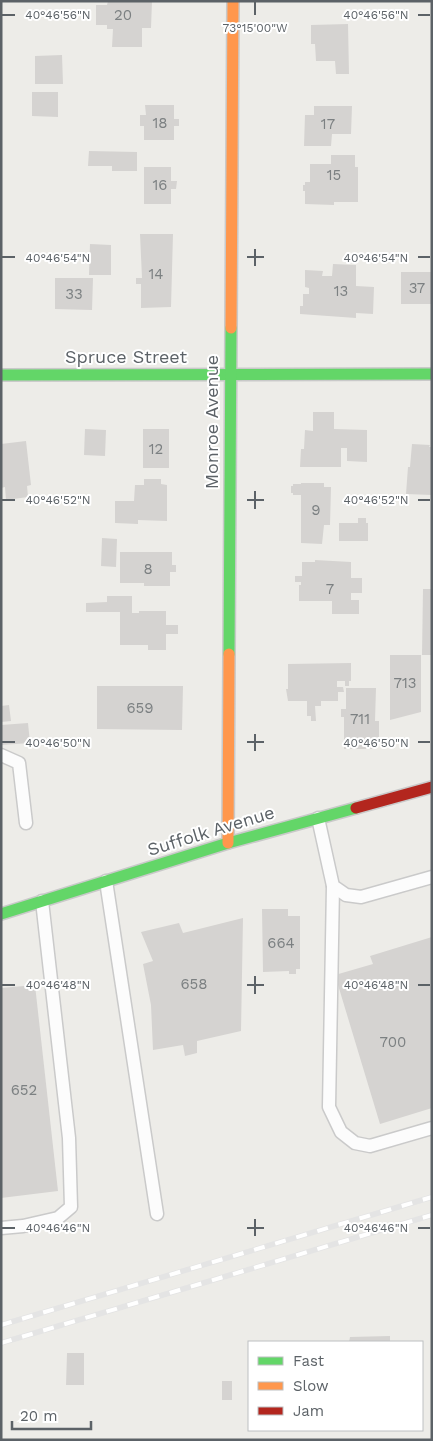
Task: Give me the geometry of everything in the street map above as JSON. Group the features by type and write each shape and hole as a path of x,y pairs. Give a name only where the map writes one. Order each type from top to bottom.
{"street":[{"name":"Monroe Avenue","path":"228,843 233,1"},
{"name":"Spruce Street","path":"1,375 432,374"},
{"name":"Suffolk Avenue","path":"1,914 228,843 432,787"}],"lane":[{"path":"1,755 19,763 26,824"},
{"path":"318,818 333,886 329,1107 341,1132 355,1144 370,1146 432,1128"},
{"path":"333,886 346,895 361,897 432,877"},
{"path":"106,881 157,1214"},
{"path":"1,1228 23,1226 58,1218 71,1207 69,1138 42,901"}],"building":[{"path":"108,1 152,1 151,28 142,28 142,47 112,47 113,29 107,29 107,25 96,25 96,5 107,5"},
{"path":"348,24 349,74 336,74 335,61 316,61 315,44 311,44 311,25"},
{"path":"62,55 63,84 35,84 35,56"},
{"path":"32,92 58,92 58,117 32,116"},
{"path":"145,105 174,105 174,119 179,119 179,126 174,126 174,140 144,140 144,126 140,126 140,115 146,115"},
{"path":"314,106 352,106 351,134 332,134 331,146 304,146 305,115 314,115"},
{"path":"89,151 137,152 137,171 112,171 112,166 88,166"},
{"path":"331,155 355,155 355,167 358,167 358,202 334,202 334,205 305,204 303,185 305,185 305,182 310,182 310,164 331,164"},
{"path":"144,167 171,167 171,181 177,181 176,189 171,189 171,204 144,204"},
{"path":"140,234 173,234 171,307 141,308 141,284 136,284 136,278 142,278"},
{"path":"90,244 111,245 111,275 89,275"},
{"path":"333,264 356,265 356,286 374,287 373,314 356,313 356,318 300,314 300,306 303,306 303,294 309,294 309,288 305,287 305,270 323,271 322,276 332,276"},
{"path":"401,272 432,272 432,304 401,304"},
{"path":"55,278 93,278 92,310 55,309"},
{"path":"313,412 334,412 334,429 367,430 367,462 347,461 347,448 341,448 341,467 300,467 301,449 304,449 305,430 313,431"},
{"path":"85,429 106,430 105,456 84,455"},
{"path":"143,429 169,429 169,468 143,468"},
{"path":"26,441 31,485 27,486 28,497 6,500 5,487 1,488 1,444"},
{"path":"412,444 430,445 429,447 432,447 432,495 406,494"},
{"path":"144,479 161,479 161,484 167,485 167,521 138,520 138,524 115,523 115,501 134,501 135,485 144,485"},
{"path":"301,483 324,483 324,487 331,487 330,525 324,525 322,544 301,543 301,495 293,495 291,493 291,486"},
{"path":"358,518 366,518 366,523 368,523 368,541 339,541 339,523 358,523"},
{"path":"102,538 117,539 116,567 101,566"},
{"path":"120,552 172,552 172,565 176,565 176,572 170,572 170,586 144,586 144,583 120,583"},
{"path":"315,560 351,562 351,578 362,578 362,593 351,593 351,600 359,600 359,614 332,614 332,601 299,601 299,585 301,585 301,582 295,582 295,576 302,576 302,562 315,562"},
{"path":"423,589 432,589 432,655 422,655"},
{"path":"107,596 132,596 132,613 139,613 139,611 166,611 166,625 178,625 178,634 166,634 166,650 148,650 148,645 120,645 120,612 86,612 86,603 107,602"},
{"path":"390,655 421,655 421,712 390,720"},
{"path":"351,663 351,681 349,681 349,686 345,686 345,681 337,681 337,687 343,687 344,692 338,692 338,701 321,701 321,706 315,706 316,721 311,721 311,716 307,716 307,701 288,701 286,689 288,689 288,664"},
{"path":"97,686 183,686 182,730 97,729"},
{"path":"346,688 376,688 375,721 379,721 379,738 376,738 375,749 344,749 344,717 341,717 341,709 346,709"},
{"path":"9,705 11,721 1,722 1,706"},
{"path":"28,723 30,743 1,745 1,725"},
{"path":"262,909 288,909 288,916 300,916 300,969 296,969 296,974 289,974 289,971 263,972"},
{"path":"243,918 241,1031 197,1041 197,1053 185,1056 183,1045 153,1050 151,1005 143,964 153,961 141,932 179,923 183,933"},
{"path":"432,937 432,1108 380,1124 335,975 373,964 370,956"},
{"path":"35,985 58,1191 1,1198 1,988"},
{"path":"390,1336 390,1341 349,1341 350,1337"},
{"path":"67,1353 84,1353 84,1385 66,1385"},
{"path":"222,1381 232,1381 232,1400 222,1400"}],"railway":[{"path":"1,1325 432,1197"},
{"path":"1,1343 432,1215"}],"traffic: fast":[{"path":"229,654 231,328"},
{"path":"1,375 432,374"},
{"path":"1,914 228,843 356,808"}],"traffic: slow":[{"path":"231,328 233,1"},
{"path":"228,843 229,654"}],"traffic: jam":[{"path":"356,808 432,787"}]}
